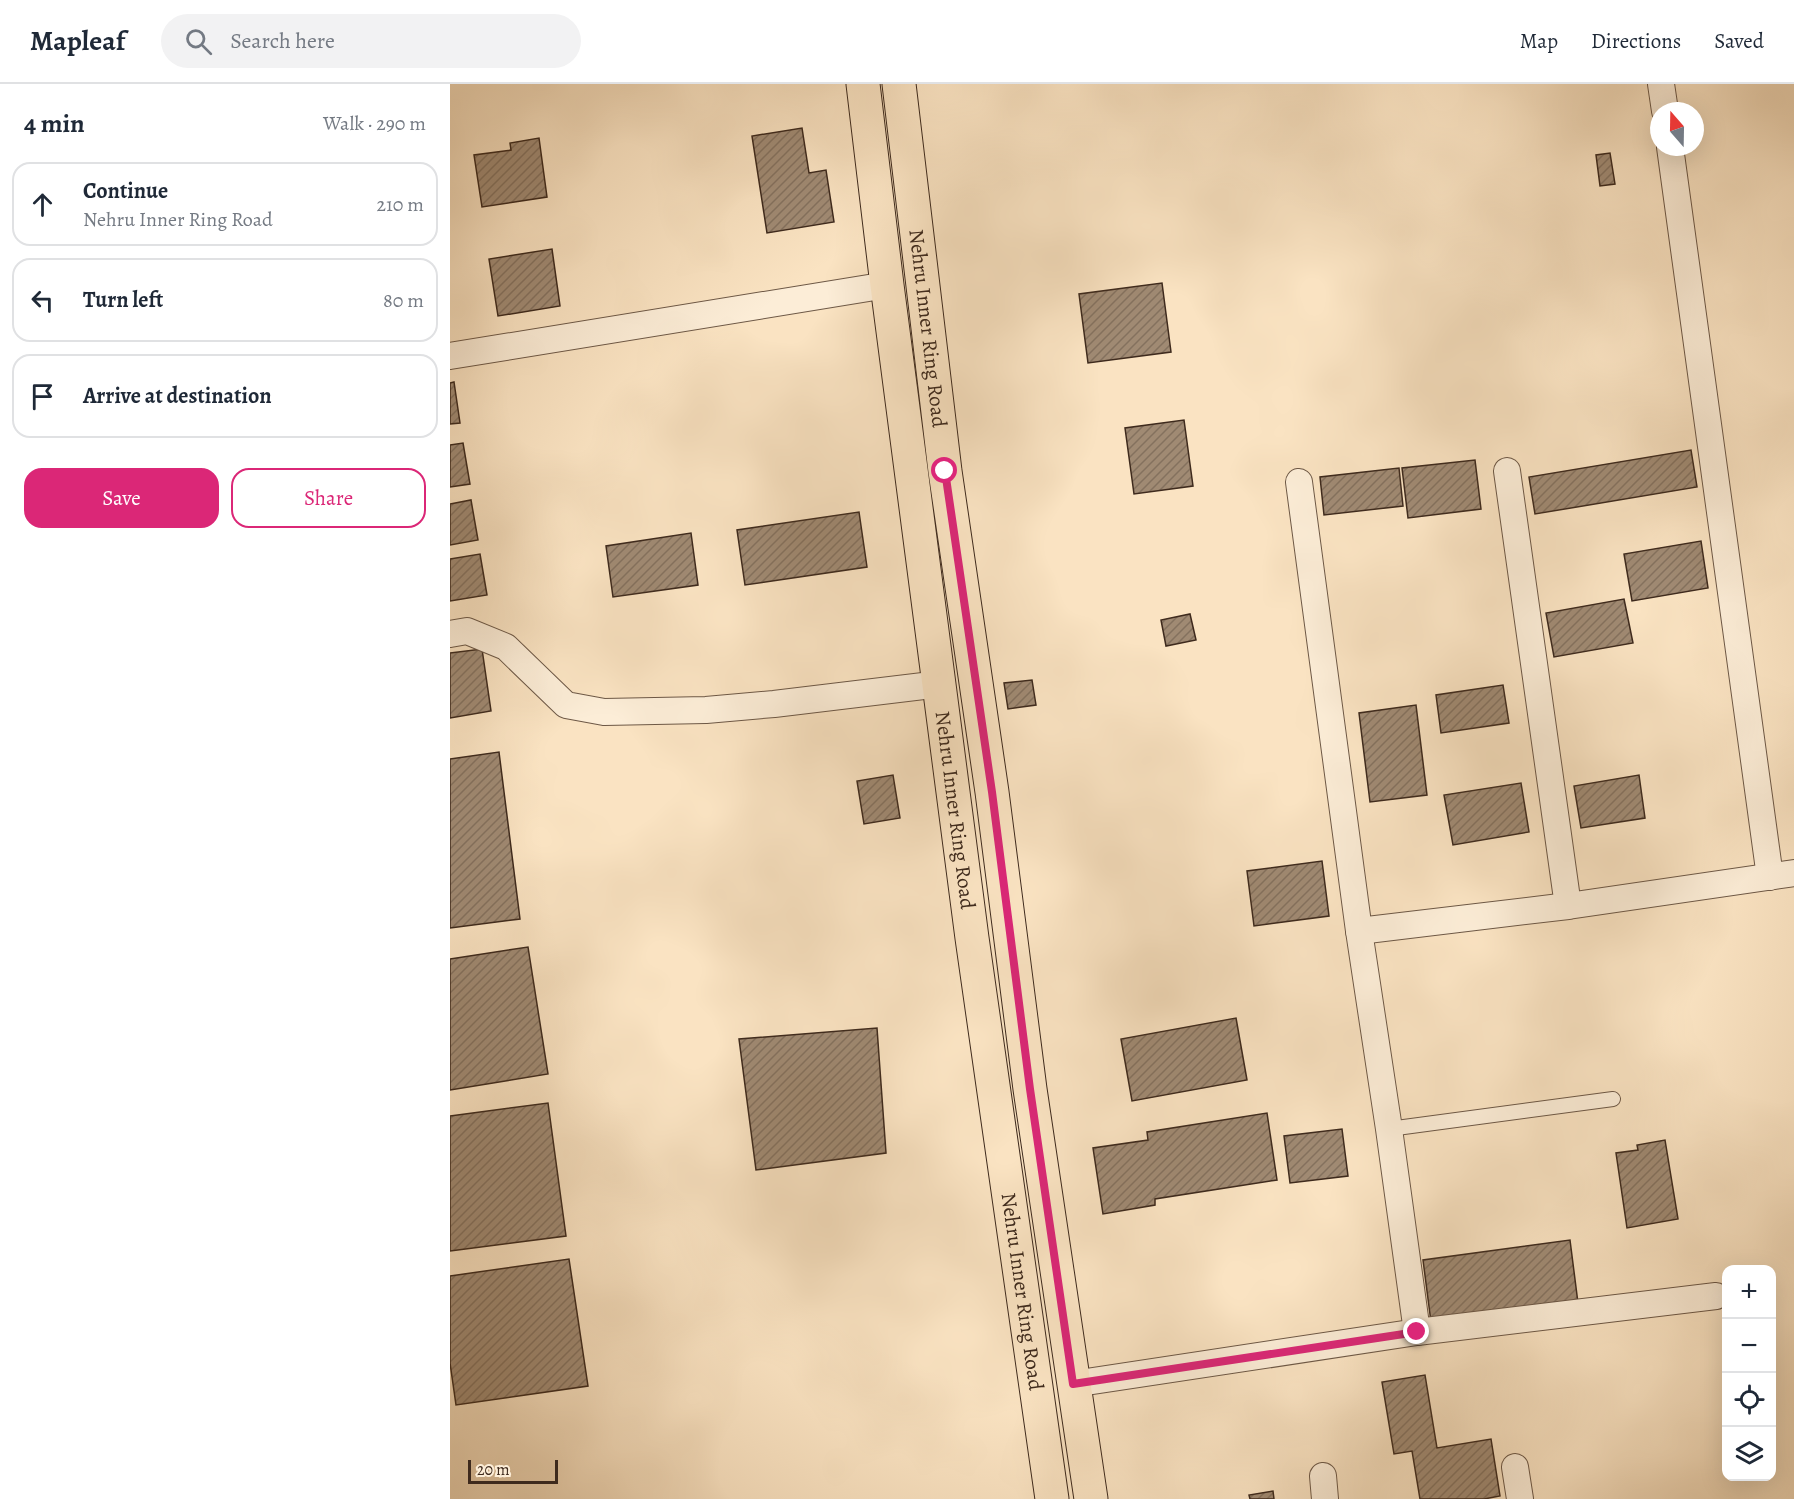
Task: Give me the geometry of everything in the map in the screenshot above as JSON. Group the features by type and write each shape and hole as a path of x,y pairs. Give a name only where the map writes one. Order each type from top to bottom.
{"main road":[{"name":"Nehru Inner Ring Road","path":"862,84 972,938 1052,1499"},
{"name":"Nehru Inner Ring Road","path":"899,84 945,471 993,804 1030,1089 1091,1499"}],"street":[{"path":"1661,84 1664,102"},
{"path":"1359,931 1568,906 1782,875 1671,156"},
{"path":"450,356 887,285"},
{"path":"1507,471 1568,906"},
{"path":"1299,482 1359,931 1417,1332"},
{"path":"450,634 467,631 506,647 566,705 604,712 706,710 939,684"},
{"path":"1073,1384 1417,1332 1716,1296"},
{"path":"1515,1467 1520,1499"}],"lane":[{"path":"1389,1129 1613,1099"}],"building":[{"path":"802,128 809,173 826,170 834,222 767,233 752,136"},
{"path":"539,138 547,197 482,207 474,155 511,150 510,143"},
{"path":"1610,153 1615,184 1600,186 1596,155"},
{"path":"552,249 560,306 498,316 489,259"},
{"path":"1162,283 1171,352 1088,363 1079,294"},
{"path":"454,382 460,423 450,424 450,383"},
{"path":"1184,420 1193,486 1134,494 1125,428"},
{"path":"463,443 470,484 450,487 450,445"},
{"path":"1691,450 1697,487 1535,514 1529,477"},
{"path":"1475,460 1481,509 1408,518 1402,468"},
{"path":"1399,468 1403,506 1324,515 1320,477"},
{"path":"471,500 478,540 450,545 450,504"},
{"path":"859,512 867,567 745,585 737,530"},
{"path":"691,533 698,585 613,597 606,546"},
{"path":"1701,541 1708,588 1632,601 1624,554"},
{"path":"480,554 487,595 450,601 450,559"},
{"path":"1624,599 1633,643 1554,657 1546,613"},
{"path":"1190,614 1196,640 1166,646 1161,620"},
{"path":"482,649 491,711 450,718 450,653"},
{"path":"1032,680 1036,705 1008,709 1004,683"},
{"path":"1503,685 1509,723 1441,733 1436,695"},
{"path":"1416,705 1427,795 1370,802 1359,713"},
{"path":"499,752 520,919 450,928 450,759"},
{"path":"893,775 900,818 864,824 857,781"},
{"path":"1639,775 1645,818 1581,828 1574,786"},
{"path":"1521,783 1529,832 1453,845 1444,795"},
{"path":"1322,861 1329,916 1254,926 1247,871"},
{"path":"528,947 548,1074 450,1090 450,959"},
{"path":"1236,1018 1247,1080 1132,1101 1121,1039"},
{"path":"877,1028 886,1153 756,1170 739,1039"},
{"path":"548,1103 566,1236 450,1251 450,1116"},
{"path":"1267,1113 1277,1180 1155,1199 1155,1205 1103,1214 1093,1148 1148,1140 1147,1132"},
{"path":"1342,1129 1348,1176 1290,1183 1284,1136"},
{"path":"1665,1140 1678,1219 1627,1228 1616,1153 1638,1150 1637,1145"},
{"path":"1570,1240 1578,1303 1431,1322 1423,1260"},
{"path":"569,1259 588,1386 456,1405 450,1363 450,1276"},
{"path":"1425,1375 1437,1448 1491,1439 1500,1496 1484,1499 1420,1499 1412,1451 1394,1454 1382,1382"},
{"path":"1273,1491 1274,1499 1250,1499 1249,1495"}],"route":[{"path":"945,471 992,792 1030,1089 1073,1384 1417,1332"}]}
